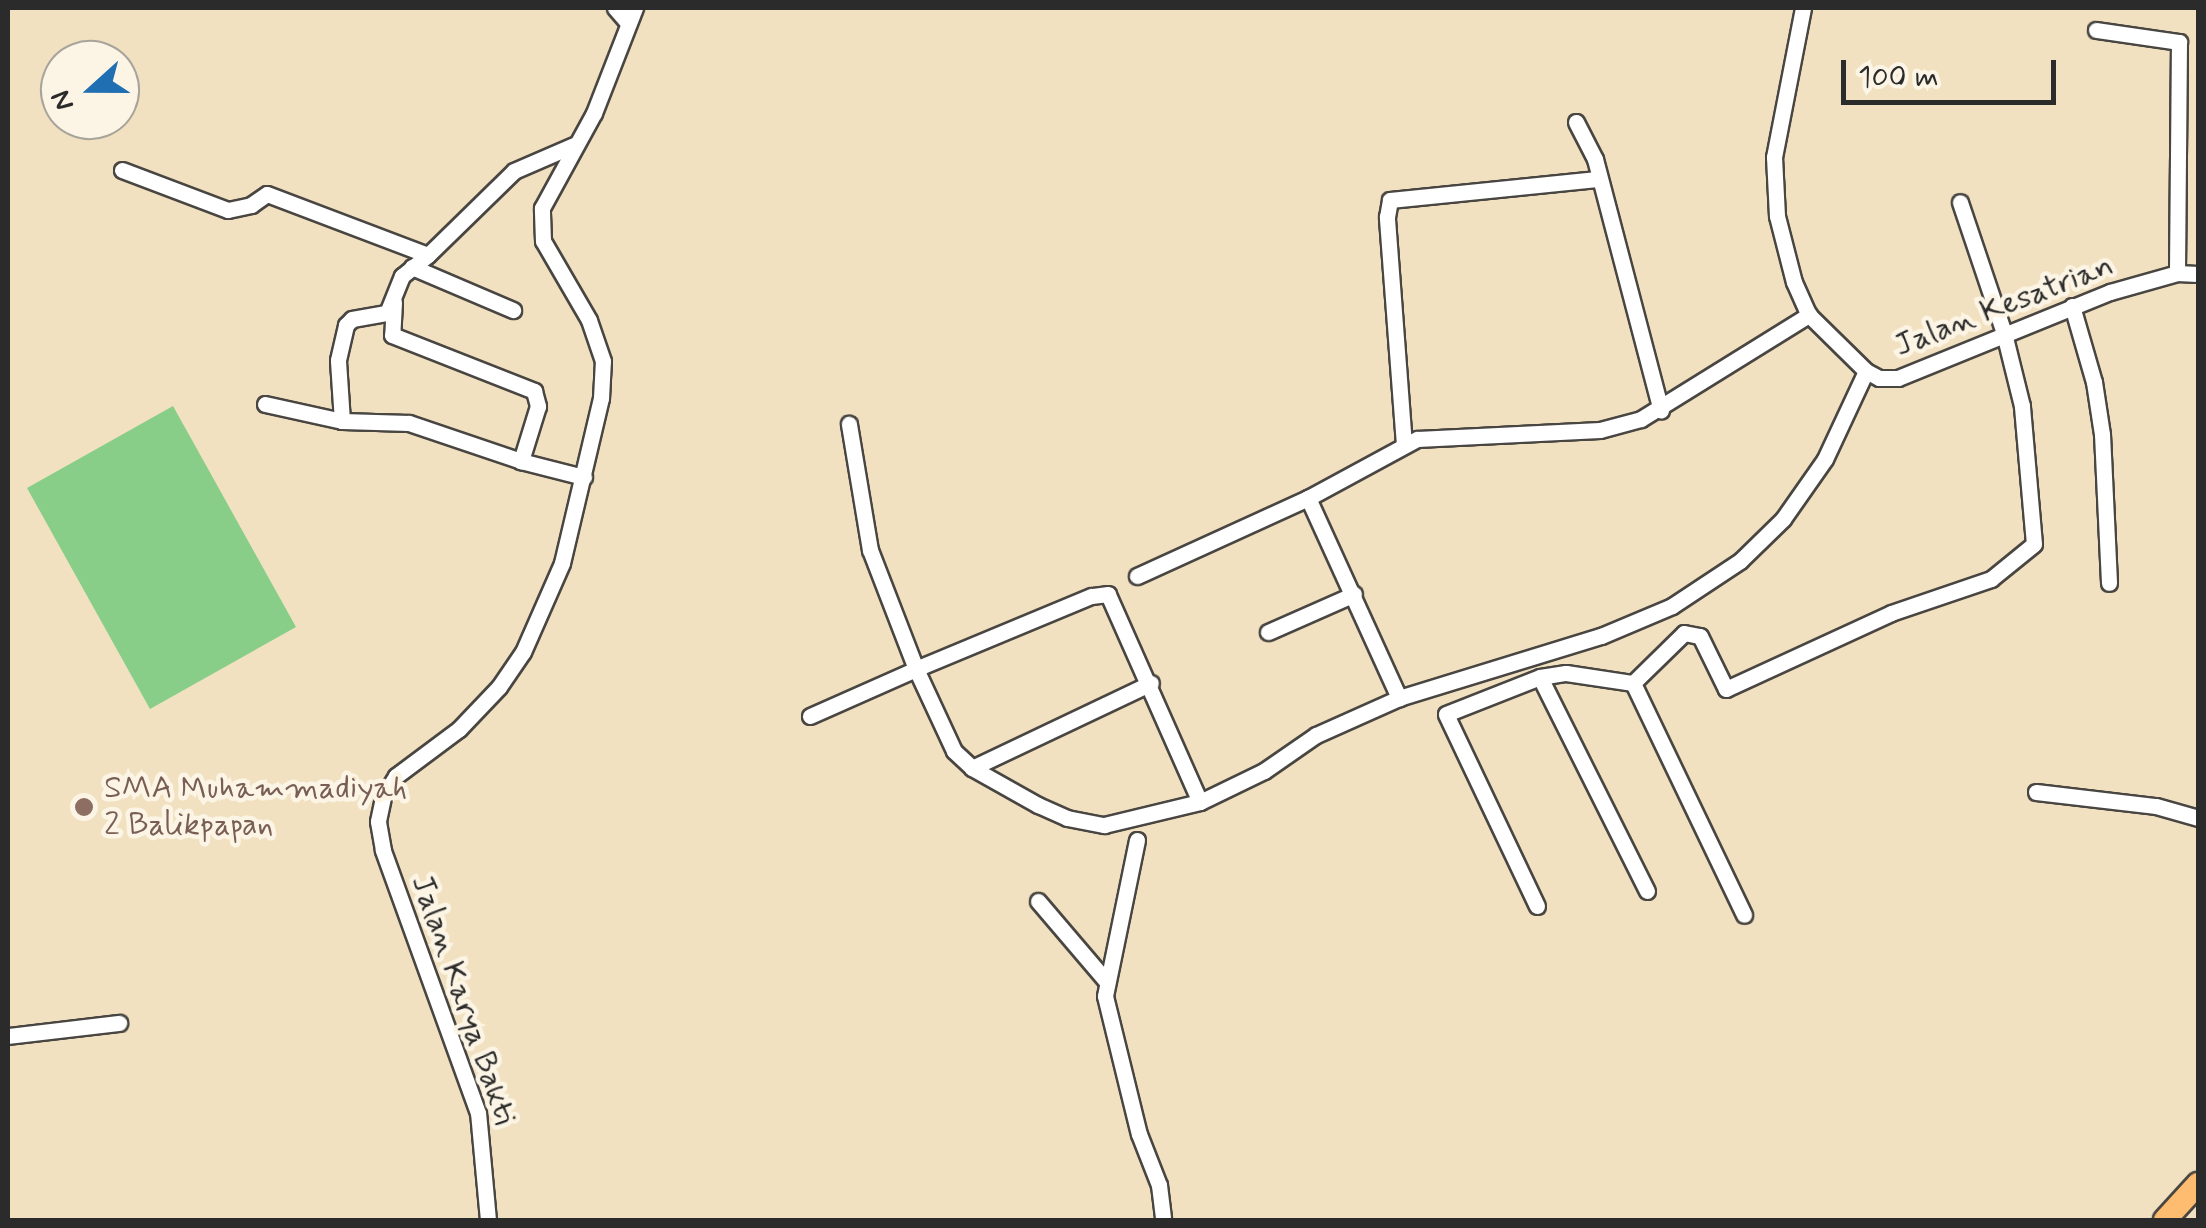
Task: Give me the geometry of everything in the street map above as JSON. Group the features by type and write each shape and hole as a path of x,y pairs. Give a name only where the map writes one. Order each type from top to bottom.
{"highway":[{"path":"2164,1220 2198,1184"}],"street":[{"path":"615,8 631,15"},
{"name":"Jalan Kesatrian","path":"1802,8 1778,124 1774,187 1788,260 1809,315 1866,370 1878,378 1898,378 2072,306 2177,273 2198,274"},
{"name":"Jalan Karya Bakti","path":"488,1220 478,1113 383,850 378,821 383,797 396,776 475,714 523,652 554,588 601,398 602,360 589,320 540,232 546,199 601,97 631,15"},
{"path":"2096,30 2178,42 2177,273"},
{"path":"1576,122 1595,160 1661,410"},
{"path":"521,462 538,406 534,391 392,336 394,302 402,276 514,171 574,145"},
{"path":"122,170 228,210 267,194 428,255"},
{"path":"1404,445 1387,217 1390,200 1597,179"},
{"path":"1633,683 1684,633 1700,636 1726,689 1891,613 1991,579 2034,544 2024,417 2004,333 1960,202"},
{"path":"412,267 512,310"},
{"path":"342,421 338,360 346,325 360,317 381,317 394,302"},
{"path":"2072,306 2088,356 2102,434 2110,583"},
{"path":"1138,576 1308,498 1404,445 1469,433 1600,430 1661,410 1809,315"},
{"path":"849,424 870,550 945,740 972,768 1038,805 1086,822 1136,820 1200,802 1264,771 1316,735 1399,698 1648,619 1740,561 1810,484 1866,370"},
{"path":"265,404 342,421 409,423 521,462 584,477"},
{"path":"1308,498 1399,698"},
{"path":"810,716 1103,592 1114,603 1200,802"},
{"path":"1268,632 1354,594"},
{"path":"1538,906 1446,714 1540,677 1566,673 1633,683"},
{"path":"1540,677 1647,891"},
{"path":"1633,683 1744,915"},
{"path":"972,768 1151,684"},
{"path":"2036,792 2156,806 2198,818"},
{"path":"1137,840 1129,895 1106,981 1108,1013 1139,1134 1159,1185 1163,1220"},
{"path":"1038,902 1106,981"},
{"path":"8,1036 120,1023"}],"green space":[{"path":"173,406 296,627 150,709 27,488"}],"place":[{"name":"SMA Muhammadiyah 2 Balikpapan","path":"84,807"}]}
